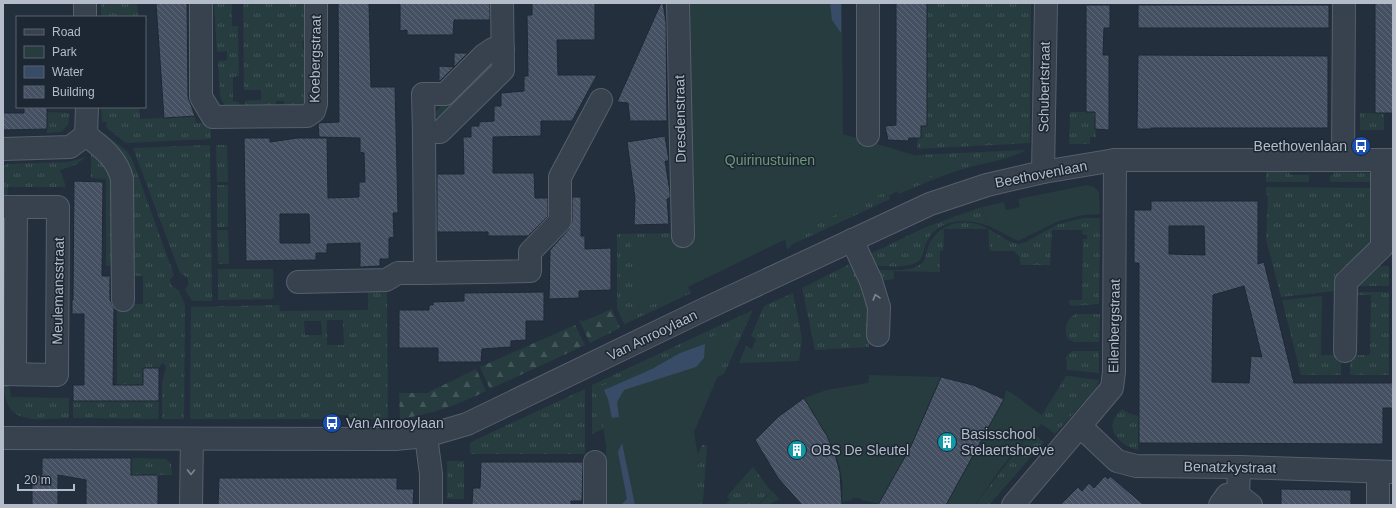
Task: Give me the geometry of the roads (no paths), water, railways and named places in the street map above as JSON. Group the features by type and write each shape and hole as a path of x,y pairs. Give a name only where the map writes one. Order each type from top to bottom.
{"street":[{"path":"85,3 85,16"},
{"name":"Koebergstraat","path":"201,3 201,97 213,117 308,116 314,111 316,104 316,3"},
{"path":"424,132 440,132 504,70 502,3"},
{"name":"Dresdenstraat","path":"678,3 683,236"},
{"path":"868,3 868,136"},
{"name":"Schubertstraat","path":"1043,172 1046,3"},
{"path":"1343,160 1344,3"},
{"path":"425,273 423,94 445,94 484,55 493,49 503,49"},
{"path":"298,282 386,280 398,273 530,271 530,252 560,221 560,177 601,100"},
{"path":"86,135 87,108"},
{"path":"3,149 70,147 86,135"},
{"path":"86,135 111,156 119,167 122,179 123,300"},
{"name":"Beethovenlaan","path":"780,274 930,204 987,185 1043,172 1115,160 1387,160 1382,247 1346,282 1345,351"},
{"name":"Eilenbergstraat","path":"1013,505 1112,388 1114,372 1115,160"},
{"name":"Meulemansstraat","path":"10,207 58,208 57,374 9,374 10,207"},
{"path":"852,240 871,281 879,307 878,335"},
{"name":"Van Anrooylaan","path":"3,438 395,439 426,436 467,424 780,274"},
{"name":"Benatzkystraat","path":"1081,426 1117,461 1136,466 1239,467 1385,472"},
{"path":"426,436 431,474 432,505"},
{"path":"190,505 192,439"},
{"path":"595,462 595,505"},
{"path":"1236,502 1239,467"},
{"path":"1378,505 1385,472"}],"water":[{"path":"830,3 841,3 841,33 832,20"},
{"path":"705,344 704,358 696,367 624,390 617,402 619,417 612,418 608,399 604,390 652,369 680,353"},
{"path":"622,443 635,505 621,505 627,499 618,452"}],"place":[{"name":"Beethovenlaan","path":"1361,146"},
{"name":"Van Anrooylaan","path":"332,423"},
{"name":"Basisschool Stelaertshoeve","path":"947,442"},
{"name":"OBS De Sleutel","path":"797,450"}],"park label":[{"name":"Quirinustuinen","path":"770,160"}]}
